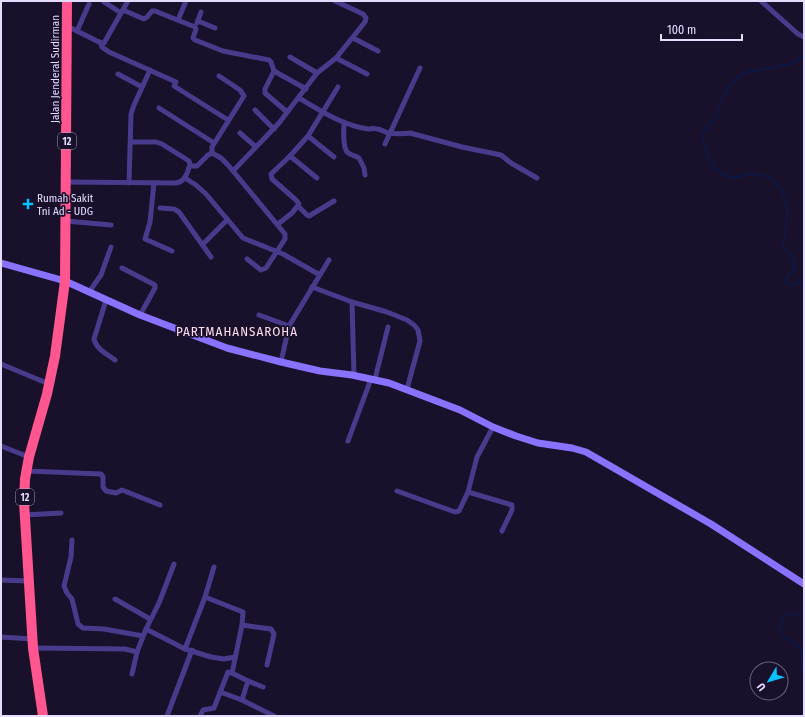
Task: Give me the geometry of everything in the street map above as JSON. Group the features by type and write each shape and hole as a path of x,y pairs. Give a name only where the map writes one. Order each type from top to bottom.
{"highway":[{"name":"Jalan Jenderal Sudirman","path":"65,281 67,182 67,1"},
{"name":"12","path":"43,716 33,643 24,502 26,471 49,384 57,342 65,281"}],"main road":[{"path":"1,263 65,281 140,315 228,348 320,371 373,379 407,389 460,410 493,427 516,436 538,443 572,448 586,452 711,524 804,584"}],"street":[{"path":"67,26 103,43 106,41 128,1"},
{"path":"178,20 186,1"},
{"path":"233,171 274,129 318,73 336,58 365,22 366,18 360,13 335,1"},
{"path":"761,1 798,34 804,37"},
{"path":"104,2 143,19 154,10 195,27"},
{"path":"77,31 89,4"},
{"path":"201,12 195,27 194,40 223,51 269,60 274,71 306,89"},
{"path":"198,21 215,28"},
{"path":"353,38 378,51"},
{"path":"100,42 102,47 109,52 176,82 174,86 228,120"},
{"path":"290,57 318,73"},
{"path":"336,58 367,74"},
{"path":"385,144 420,68"},
{"path":"129,183 132,109 150,70"},
{"path":"274,71 265,89 265,93 287,112"},
{"path":"118,74 142,87"},
{"path":"212,153 211,148 244,96 240,90 219,76"},
{"path":"334,201 308,216 298,206 298,202 271,177 272,172 290,156 308,136 338,87"},
{"path":"299,98 344,122 390,133 410,133 462,147 498,154 537,178"},
{"path":"159,108 214,143"},
{"path":"255,110 274,129"},
{"path":"344,122 345,148 349,154 359,158 364,168 365,175"},
{"path":"240,133 256,147"},
{"path":"308,136 334,158"},
{"path":"67,182 180,183 185,178 190,166 188,160 156,142 131,142"},
{"path":"190,166 197,166 212,153"},
{"path":"212,153 221,158 233,171 278,224 286,237 268,266 263,270 247,259"},
{"path":"290,156 317,178"},
{"path":"185,178 196,185 243,238 277,251 320,275"},
{"path":"154,183 150,222 145,239 172,251"},
{"path":"278,224 298,206"},
{"path":"160,208 174,209 179,212 212,257"},
{"path":"203,244 227,220"},
{"path":"66,221 111,226"},
{"path":"89,292 101,275 111,247"},
{"path":"281,362 290,326 329,260"},
{"path":"122,268 155,285 155,288 140,315"},
{"path":"312,288 387,312 411,322 418,330 420,341 407,389"},
{"path":"106,300 94,339 102,351 115,360"},
{"path":"352,302 354,375"},
{"path":"259,315 290,326"},
{"path":"348,441 373,379 388,327"},
{"path":"1,364 49,384"},
{"path":"397,491 457,512 468,492 477,457 493,427"},
{"path":"1,446 29,457"},
{"path":"26,471 101,474 103,477 103,486 106,491 116,493 122,490 160,505"},
{"path":"468,492 512,505 512,510 502,531"},
{"path":"25,515 61,513"},
{"path":"72,540 72,557 64,586 74,604 78,624 83,628 104,628 143,636"},
{"path":"132,674 136,652 150,619 159,603 174,564"},
{"path":"185,649 205,597 214,567"},
{"path":"1,580 28,581"},
{"path":"205,597 242,611 242,625 232,673"},
{"path":"115,599 150,619"},
{"path":"242,625 273,631 274,634 267,665"},
{"path":"146,629 185,649 218,659 236,657"},
{"path":"1,637 33,643 125,649 136,652"},
{"path":"167,716 192,650"},
{"path":"200,716 203,710 214,708 227,673 232,673 263,687"},
{"path":"242,700 248,681"},
{"path":"220,692 242,700 274,716"}],"waterway":[{"path":"804,56 789,64 748,72 734,80 720,103 713,120 702,135 709,157 717,170 722,174 728,177 738,177 745,174 757,174 770,177 775,182 785,199 787,211 783,247 795,264 795,268 788,276 786,282 789,285 800,282 804,287"},
{"path":"804,614 785,616 782,618 780,625 782,633 786,639 800,647 804,675"}],"place":[{"name":"Rumah Sakit Tni Ad - UDG","path":"28,204"}],"district":[{"name":"PARTMAHANSAROHA","path":"237,331"}]}
